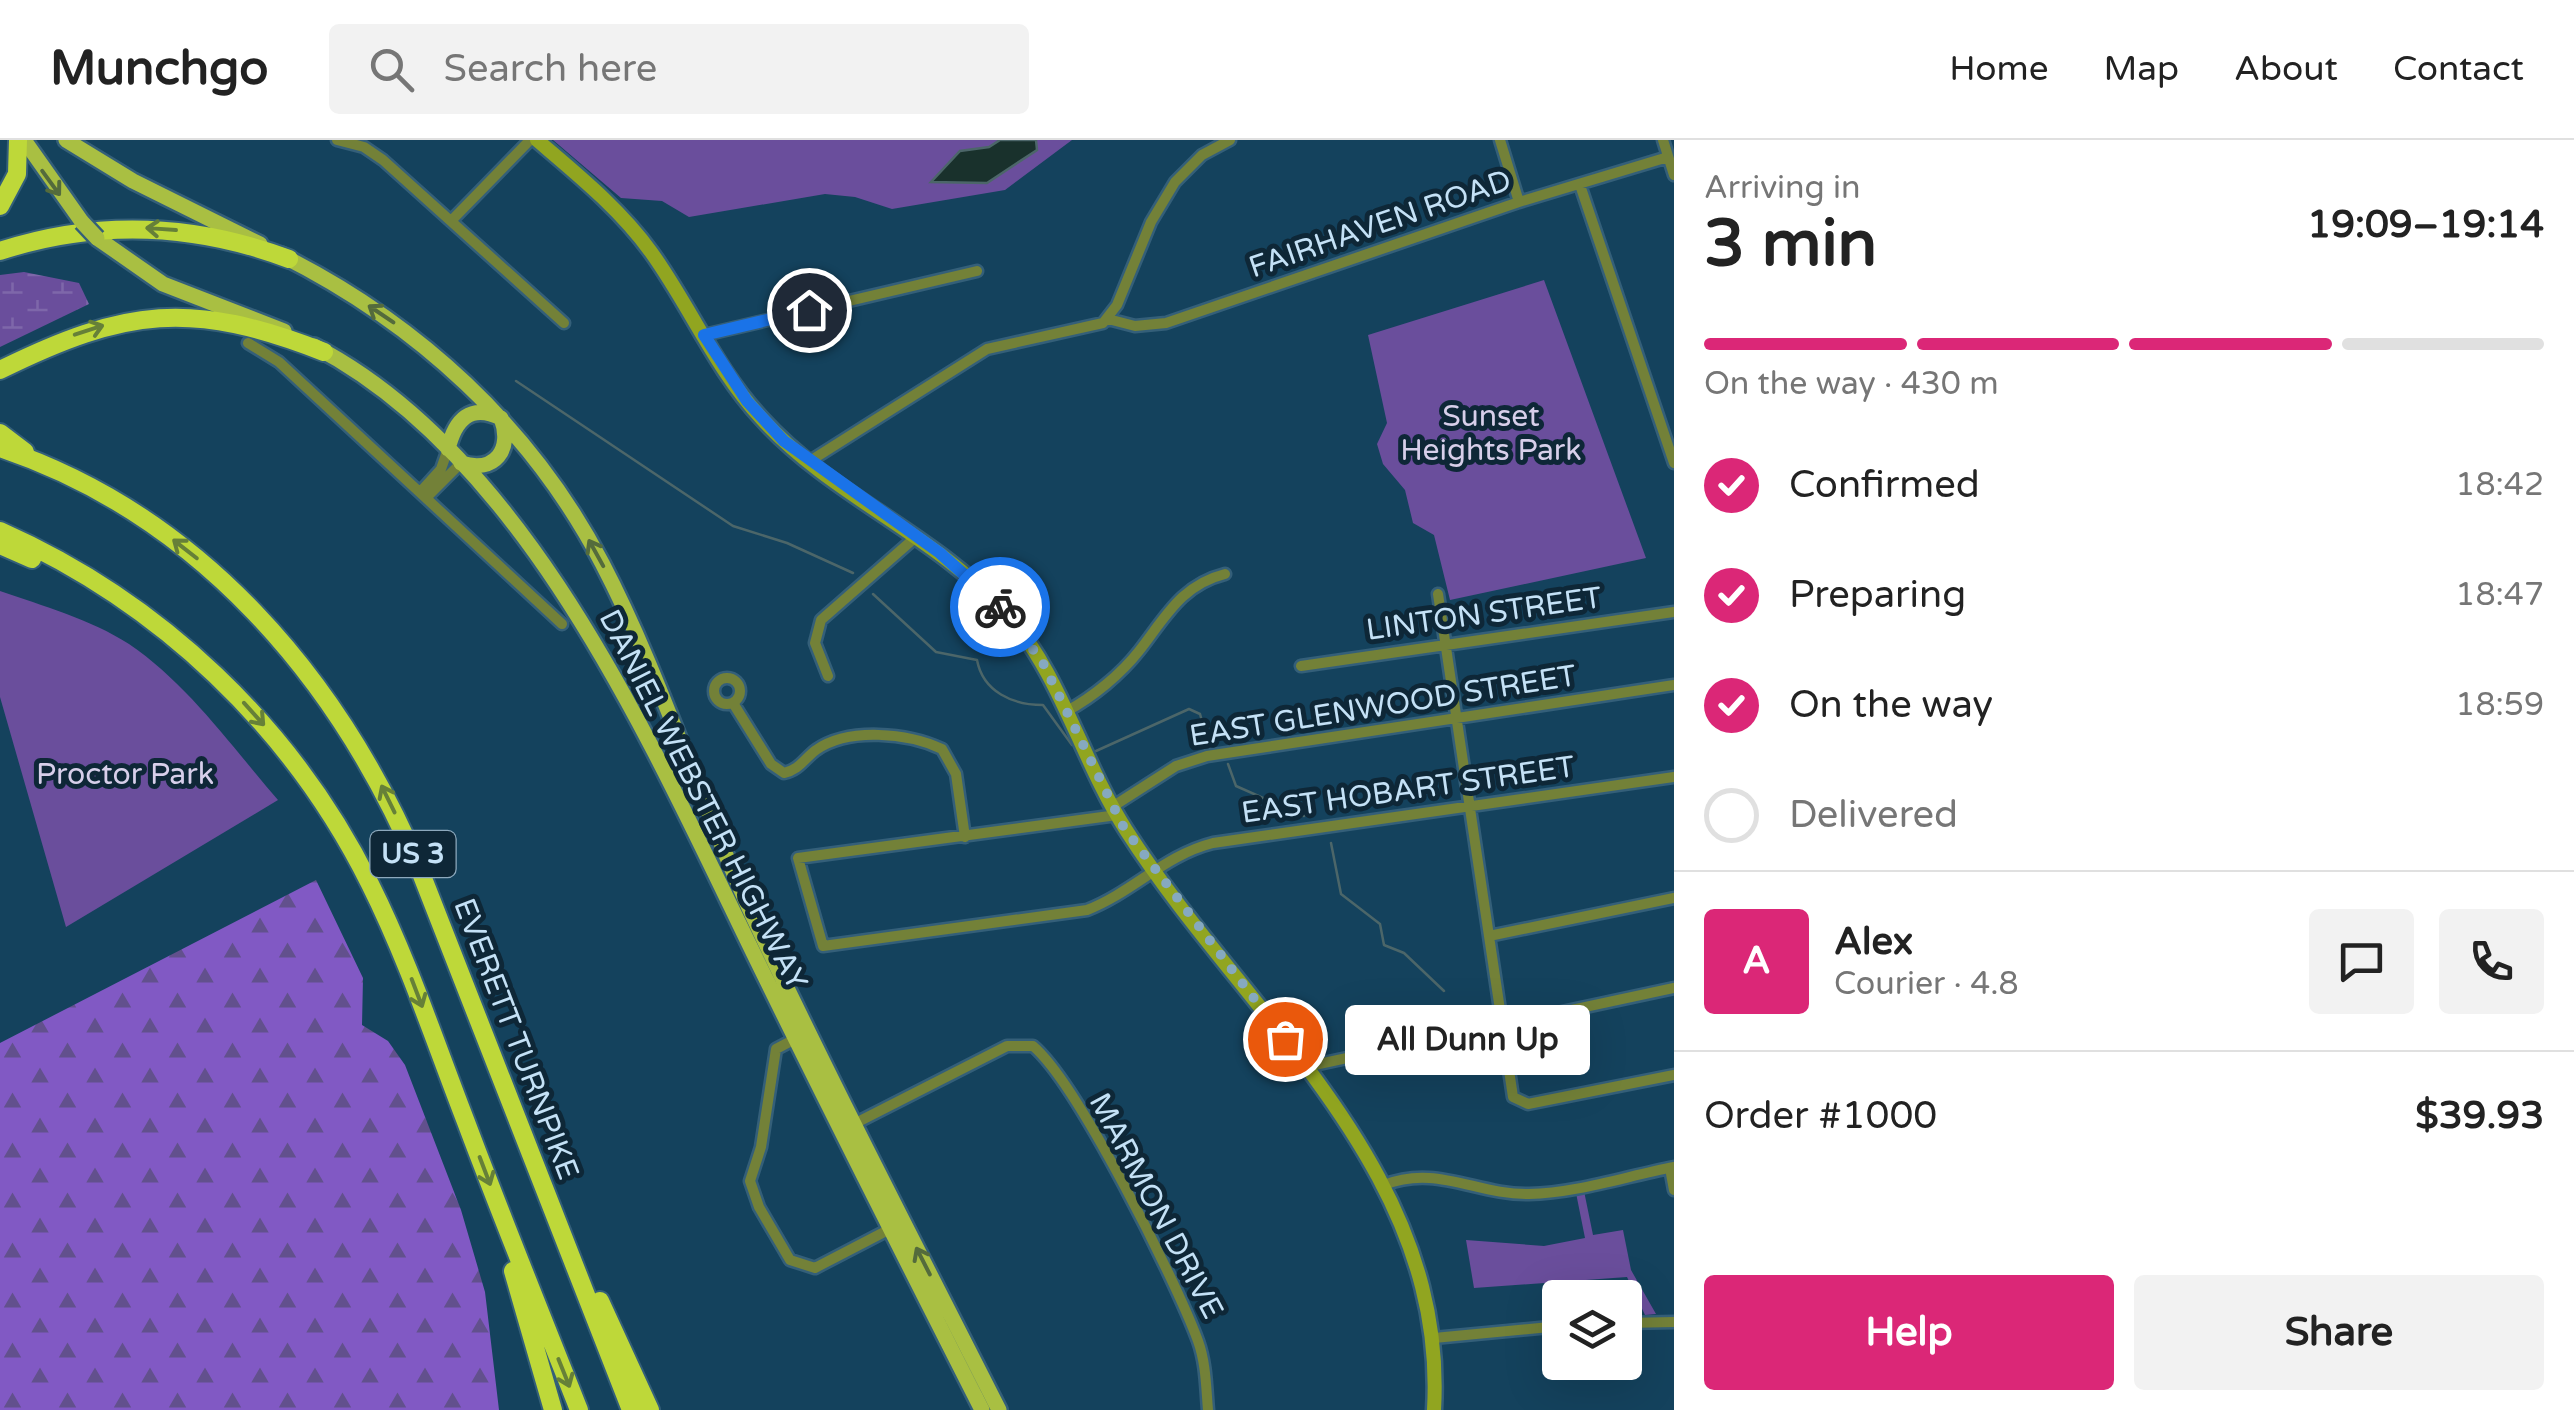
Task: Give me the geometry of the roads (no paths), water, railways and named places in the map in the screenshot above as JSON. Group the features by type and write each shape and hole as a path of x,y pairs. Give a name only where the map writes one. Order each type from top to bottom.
{"highway":[{"path":"0,206 18,170 21,140"},
{"path":"0,251 67,234 134,227 219,237 290,259"},
{"path":"0,370 86,330 163,316 238,323 324,352"},
{"path":"0,434 42,464"},
{"name":"EVERETT TURNPIKE","path":"0,448 42,464 144,519 201,561 264,620 314,679 355,738 390,802 631,1410"},
{"name":"US 3","path":"0,531 78,571 184,646 275,739 318,796 356,858 400,949 579,1410"},
{"path":"0,545 99,593 184,646"},
{"path":"514,1111 650,1410"},
{"path":"503,1217 502,1235 553,1410"}],"main road":[{"name":"DANIEL WEBSTER HIGHWAY","path":"21,140 50,183 97,238 164,284 258,320 324,352 398,401 448,449 551,577 614,676 796,1039 999,1410"},
{"name":"DANIEL WEBSTER HIGHWAY","path":"66,140 124,176 290,259 412,335 500,418 559,491 603,565 890,1229 982,1410"},
{"path":"448,449 455,425 465,415 482,412 500,418 505,444 498,459 483,467 461,464"}],"street":[{"path":"337,140 373,152 564,323"},
{"path":"451,221 534,140 623,217 663,270 758,415 810,461 917,536 1004,611 1042,661 1114,811 1154,870 1305,1067 1384,1186 1418,1263 1434,1338 1434,1410"},
{"path":"810,461 987,348 1023,337 1090,328 1108,318 1151,222 1175,182 1202,155 1230,140"},
{"path":"1500,140 1519,202"},
{"path":"1664,140 1674,175"},
{"name":"FAIRHAVEN ROAD","path":"1108,318 1135,326 1166,323 1519,202 1668,157"},
{"path":"1580,185 1674,464"},
{"path":"704,335 977,271"},
{"path":"248,344 280,362 562,624"},
{"path":"424,494 441,469 448,449"},
{"path":"424,494 461,464"},
{"path":"828,676 815,643 821,620 917,536"},
{"path":"1067,711 1128,663 1178,599 1204,581 1225,574"},
{"path":"1438,594 1513,1097 1528,1104 1674,1075"},
{"name":"LINTON STREET","path":"1300,666 1674,612"},
{"name":"EAST GLENWOOD STREET","path":"1114,811 1192,760 1268,744 1674,685"},
{"path":"733,703 770,764 784,774 794,771 821,748 853,737 905,738 942,750 956,774 966,838 1114,811"},
{"name":"EAST HOBART STREET","path":"966,838 798,858 823,946 1071,914 1116,896 1180,853 1213,842 1674,777"},
{"path":"1489,936 1674,898"},
{"path":"1305,1067 1674,988"},
{"path":"796,1039 776,1049 762,1146 750,1181 759,1207 790,1260 806,1268 824,1266 890,1229"},
{"name":"MARMON DRIVE","path":"847,1127 999,1049 1024,1043 1039,1052 1068,1093 1159,1259 1200,1344 1208,1410"},
{"path":"1384,1186 1436,1176 1500,1192 1537,1194 1672,1168 1674,1190"},
{"path":"1642,1323 1674,1322"},
{"path":"1434,1338 1542,1328"}],"waterway":[{"path":"516,381 733,526 787,543 853,573"},
{"path":"873,594 936,652 977,660 986,681 1001,694 1043,705 1072,745"},
{"path":"1096,751 1189,709 1200,714 1210,750"},
{"path":"1228,764 1236,786 1304,816"},
{"path":"1331,843 1341,894 1380,924 1384,945 1404,953 1444,991"}],"place":[{"name":"All Dunn Up","path":"1285,1039"}],"park label":[{"name":"Sunset Heights Park","path":"1491,433"},
{"name":"Proctor Park","path":"125,774"}]}
